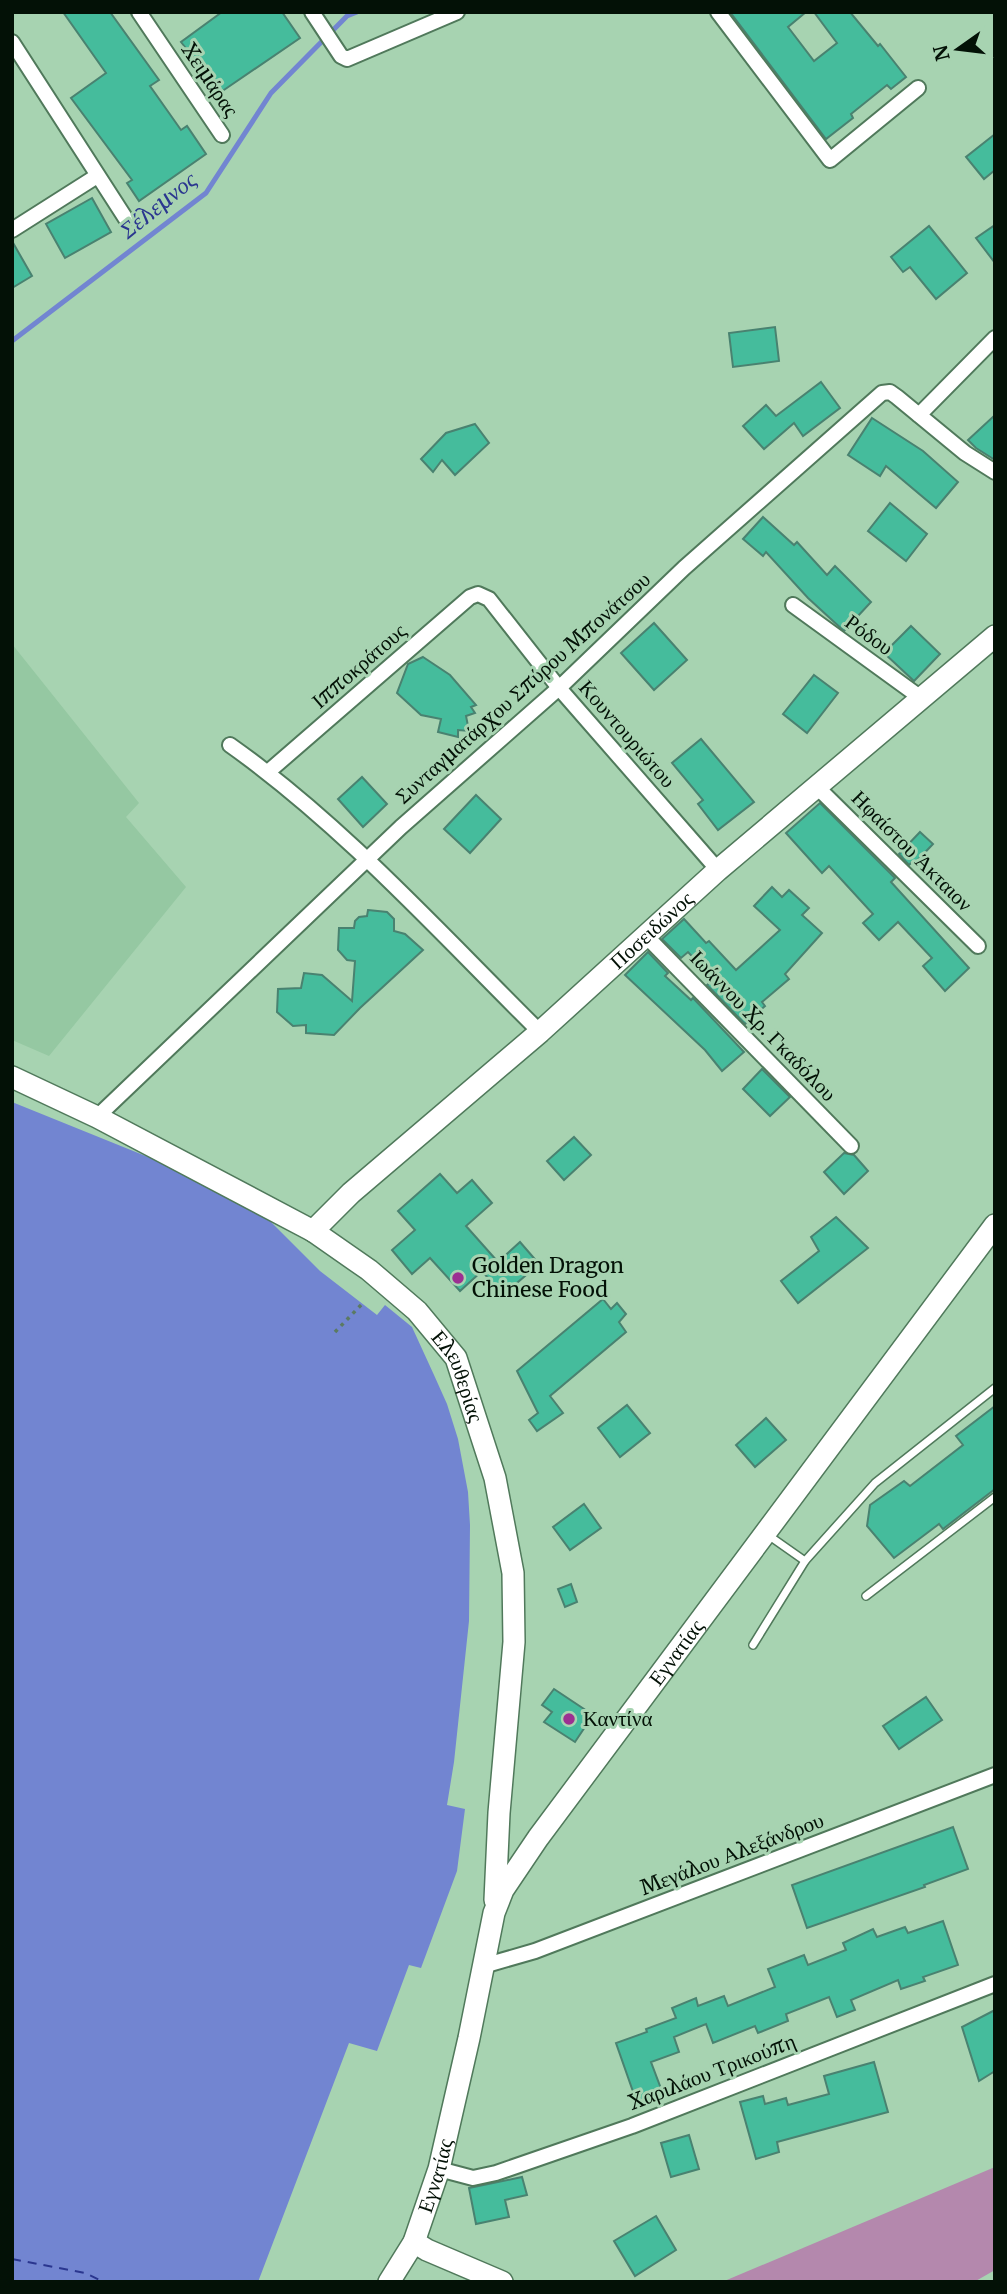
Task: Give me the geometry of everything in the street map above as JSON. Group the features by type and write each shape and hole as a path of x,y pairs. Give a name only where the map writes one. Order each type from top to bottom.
{"street":[{"name":"Χειμάρας","path":"139,12 222,135"},
{"path":"312,12 341,56 347,59 457,12"},
{"path":"718,12 830,160 918,88"},
{"path":"12,42 126,219"},
{"path":"12,230 97,176"},
{"path":"919,415 995,338"},
{"name":"Συνταγματάρχου Σπύρου Μπονάτσου","path":"97,1117 401,827 559,688 684,568 882,393 890,392 965,453 995,472"},
{"name":"Κουντουριώτου","path":"478,594 489,599 559,688 719,870"},
{"name":"Ιπποκράτους","path":"268,772 470,597 478,594"},
{"name":"Ρόδου","path":"793,605 920,698"},
{"name":"Ποσειδώνος","path":"313,1231 351,1193 540,1032 719,870 995,636"},
{"path":"230,745 268,772 368,861 540,1032"},
{"name":"Ηφαίστου Άκταιον","path":"816,786 978,946"},
{"name":"Ιωάννου Χρ. Γκαδόλου","path":"646,936 851,1146"},
{"name":"Ελευθερίας","path":"12,1077 97,1117 313,1231 369,1270 416,1311 456,1358 495,1478 513,1573 514,1642 499,1813 494,1913"},
{"name":"Εγνατίας","path":"389,2282 414,2242 439,2169 494,1913 503,1890 532,1846 995,1225"},
{"name":"Μεγάλου Αλεξάνδρου","path":"483,1966 507,1961 558,1942 995,1775"},
{"name":"Χαριλάου Τρικούπη","path":"439,2169 473,2178 496,2173 645,2121 995,1984"},
{"path":"414,2242 502,2282"}],"lane":[{"path":"753,1645 805,1562 875,1483 995,1388"},
{"path":"866,1596 995,1497"},
{"path":"765,1532 805,1562"}],"path":[{"path":"335,1332 363,1303"}],"shaded area":[{"path":"12,644 139,803 126,817 186,887 49,1056 12,1040"},
{"path":"995,2167 995,2270 974,2282 722,2282"}],"water":[{"path":"12,1102 200,1178 256,1207 320,1271 377,1315 385,1305 412,1327 447,1404 458,1439 468,1492 470,1525 469,1621 447,1805 465,1809 457,1871 421,1968 409,1965 377,2051 349,2043 258,2282 12,2282"}],"building":[{"path":"63,12 110,12 159,80 150,86 181,130 187,126 206,154 139,201 127,183 132,180 71,98 106,73"},
{"path":"222,12 282,12 300,38 221,92 181,42"},
{"path":"730,12 806,12 788,27 814,61 837,43 814,12 850,12 906,77 891,89 887,85 851,114 853,118 826,139"},
{"path":"995,134 995,170 984,179 966,157"},
{"path":"92,198 111,232 65,258 46,224"},
{"path":"995,225 995,263 976,238"},
{"path":"929,226 967,273 936,299 910,267 903,272 891,257"},
{"path":"12,241 32,276 12,288"},
{"path":"775,327 779,361 733,367 729,333"},
{"path":"821,382 840,408 803,436 794,423 764,449 743,426 766,405 776,416"},
{"path":"995,415 995,460 968,440"},
{"path":"872,418 923,451 958,482 936,508 886,466 880,476 848,455"},
{"path":"475,424 489,443 455,475 442,460 433,472 421,459 446,433"},
{"path":"890,503 927,534 906,561 868,531"},
{"path":"763,517 794,545 797,542 827,575 835,566 871,602 844,631 808,598 766,552 763,556 743,539"},
{"path":"654,623 687,660 654,690 621,653"},
{"path":"911,626 940,654 914,681 884,653"},
{"path":"423,657 450,675 476,705 471,707 475,713 466,716 469,731 458,730 458,737 438,732 441,719 421,715 397,693 408,664"},
{"path":"814,675 838,693 807,733 783,714"},
{"path":"701,739 754,802 718,830 698,804 703,800 672,763"},
{"path":"362,777 387,804 363,827 338,799"},
{"path":"476,795 501,819 470,853 444,829"},
{"path":"820,803 895,878 891,882 969,968 945,991 923,966 932,958 898,922 879,940 863,923 873,914 829,866 822,873 786,833"},
{"path":"920,832 933,844 914,864 912,862 909,865 899,854"},
{"path":"772,887 782,897 789,890 809,908 802,915 822,933 785,974 789,979 762,1002 765,1006 745,1024 707,985 714,979 688,952 681,958 662,939 684,919 736,970 780,930 754,906"},
{"path":"368,910 387,912 394,919 394,931 405,934 423,950 334,1035 306,1033 306,1025 293,1026 277,1012 278,989 301,988 304,973 322,975 352,1001 355,961 347,960 338,950 339,928 354,928 355,921 359,917 367,916"},
{"path":"648,952 668,973 665,976 691,1000 693,998 744,1052 722,1071 705,1050 625,975"},
{"path":"762,1069 790,1097 770,1116 743,1089"},
{"path":"574,1137 591,1155 564,1180 547,1161"},
{"path":"844,1153 854,1155 868,1171 844,1194 824,1172"},
{"path":"440,1174 457,1193 472,1180 492,1203 466,1226 498,1262 520,1242 539,1264 503,1295 482,1271 460,1291 430,1258 412,1274 392,1250 415,1230 398,1211"},
{"path":"836,1217 868,1248 798,1303 781,1281 819,1251 811,1237"},
{"path":"603,1299 611,1309 617,1303 626,1314 619,1322 626,1332 550,1396 563,1413 537,1431 529,1420 538,1413 517,1371"},
{"path":"627,1405 650,1433 620,1457 598,1428"},
{"path":"995,1406 995,1489 943,1529 939,1524 894,1558 867,1526 870,1505 904,1481 910,1486 963,1445 956,1436"},
{"path":"766,1418 786,1440 755,1467 736,1445"},
{"path":"584,1504 601,1528 570,1550 553,1527"},
{"path":"571,1584 577,1602 565,1607 558,1589"},
{"name":"Καντίνα","path":"554,1689 593,1715 575,1742 544,1722 552,1712 542,1705"},
{"path":"926,1697 942,1720 899,1749 883,1726"},
{"path":"953,1827 968,1869 924,1885 925,1887 807,1928 792,1885"},
{"path":"943,1921 958,1965 923,1977 925,1981 901,1989 898,1980 851,2000 855,2010 837,2017 829,1997 786,2014 788,2021 758,2033 755,2026 713,2043 706,2024 674,2037 679,2052 651,2062 663,2094 637,2103 616,2043 676,2018 672,2008 696,1998 698,2006 724,1996 728,2006 775,1987 768,1969 804,1955 808,1965 846,1950 843,1943 873,1929 877,1937 905,1927 908,1933"},
{"path":"995,2010 995,2071 979,2081 962,2027"},
{"path":"874,2062 888,2112 777,2142 779,2152 756,2159 740,2102 763,2096 765,2104 786,2098 788,2105 829,2094 824,2076"},
{"path":"689,2135 699,2169 671,2177 661,2143"},
{"path":"522,2177 527,2195 505,2200 509,2217 476,2224 469,2188"},
{"path":"656,2216 676,2250 635,2276 614,2241"}],"waterway":[{"name":"Σέλεμνος","path":"12,341 206,193 271,93 347,16 357,12"}],"ferry route":[{"path":"12,2259 85,2273 104,2282"}],"place":[{"name":"Golden Dragon Chinese Food","path":"458,1278"},
{"name":"Καντίνα","path":"569,1719"}]}
